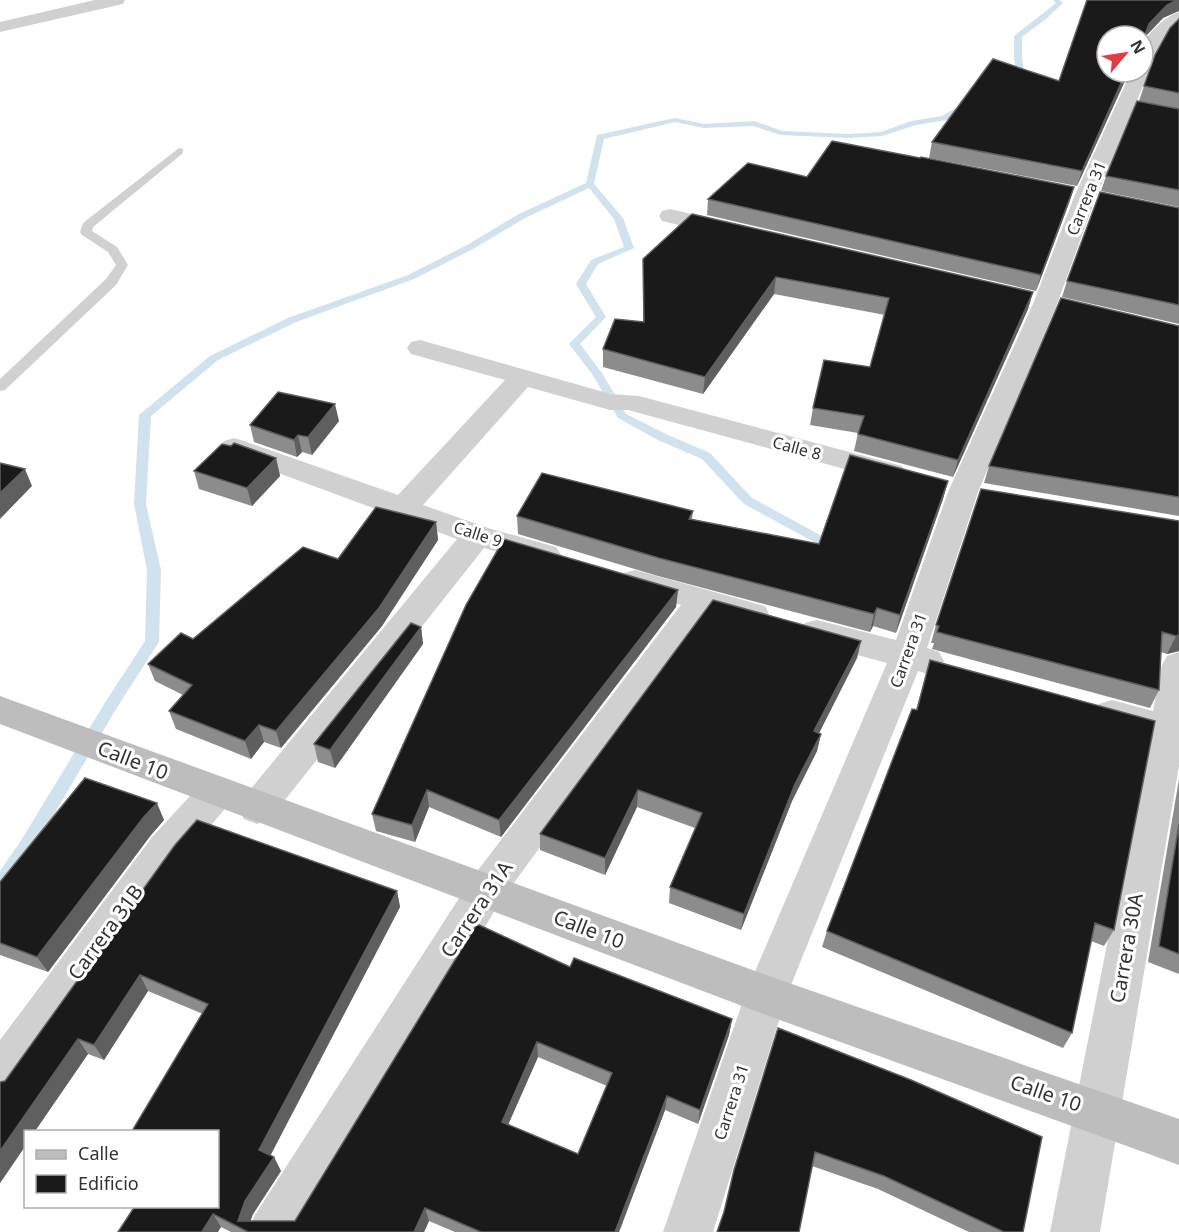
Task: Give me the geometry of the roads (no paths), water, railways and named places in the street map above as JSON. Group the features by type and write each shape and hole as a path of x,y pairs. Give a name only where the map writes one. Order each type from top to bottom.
{"main road":[{"name":"Calle 10","path":"0,710 257,808 486,890 766,995 1096,1110 1179,1142"}],"street":[{"path":"0,27 117,0"},
{"path":"1176,8 1155,39 1179,43"},
{"name":"Carrera 31","path":"688,1232 766,995 907,656 951,489 1044,304 1085,197 1134,109 1138,84"},
{"path":"670,216 750,234"},
{"name":"Calle 8","path":"420,348 951,489"},
{"path":"403,508 523,377"},
{"name":"Calle 9","path":"232,446 477,535 578,564"},
{"path":"257,808 477,535"},
{"path":"612,574 952,669"},
{"name":"Carrera 31A","path":"272,1232 486,890 702,601"},
{"name":"Carrera 30A","path":"1075,1232 1096,1110 1173,731 1179,664"},
{"path":"1087,707 1173,731"},
{"name":"Carrera 31B","path":"0,1077 167,848 217,792"}],"lane":[{"path":"0,387 111,282 122,265 119,256 87,232 87,226 179,151"}],"waterway":[{"path":"1022,84 1018,58 1018,36 1044,18 1060,3 1056,0"},
{"path":"590,184 600,137 675,120 704,126 754,123 781,133 849,136 882,134 914,123 944,118 969,104"},
{"path":"0,884 26,847 111,705 152,642 154,570 140,504 145,415 214,358 292,320 411,277 470,247 522,216 590,184"},
{"path":"590,184 618,218 629,248 594,262 581,284 601,317 574,344 597,373 622,416 664,438 706,456 748,501 818,539 837,546"}]}
